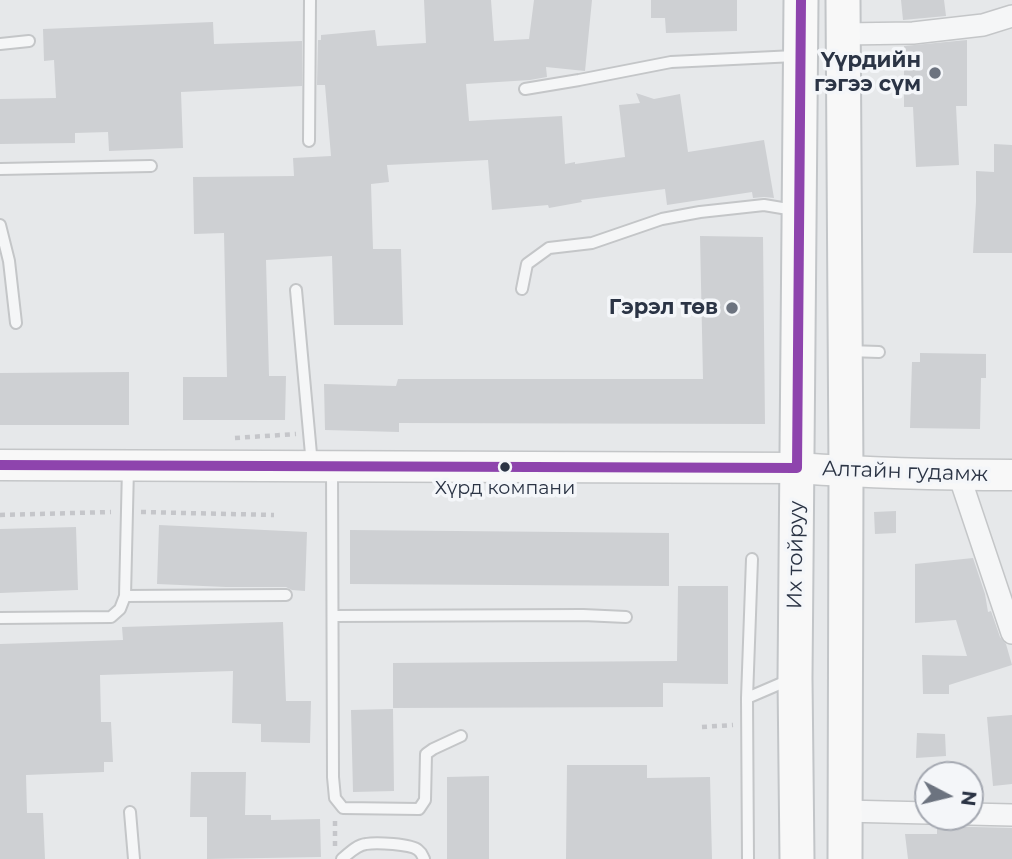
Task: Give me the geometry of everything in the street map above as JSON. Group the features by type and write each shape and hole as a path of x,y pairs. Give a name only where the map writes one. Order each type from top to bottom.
{"main road":[{"name":"Их тойруу","path":"797,859 795,678 802,0"},
{"path":"843,0 845,859"},
{"name":"Алтайн гудамж","path":"0,466 797,468 1012,475"}],"street":[{"path":"843,34 913,33 983,25 1012,16"},
{"path":"959,475 1005,593 1012,634"},
{"path":"844,811 914,813"},
{"path":"984,814 1012,815"}],"lane":[{"path":"310,0 310,141"},
{"path":"0,44 29,41"},
{"path":"525,89 671,62 802,55"},
{"path":"0,169 151,166"},
{"path":"522,289 527,264 550,248 592,243 662,219 700,212 764,205 800,211"},
{"path":"0,225 9,261 16,323"},
{"path":"296,290 322,465 333,617 335,798 343,808 419,809 425,800 426,754 433,748 461,736"},
{"path":"845,351 879,352"},
{"path":"0,618 111,617 120,608 125,596 128,465"},
{"path":"748,859 747,698 752,559"},
{"path":"125,596 286,595"},
{"path":"333,617 626,617"},
{"path":"747,698 795,678"},
{"path":"130,812 134,859"},
{"path":"342,859 351,850 365,844 416,848 424,859"}],"path":[{"path":"702,727 747,724"},
{"path":"335,798 335,846"}],"building":[{"path":"424,0 491,0 494,41 529,39 534,0 592,0 585,71 546,67 547,77 466,84 469,121 562,116 565,164 575,164 625,157 619,105 640,103 636,93 654,99 680,94 688,152 764,140 774,198 753,198 752,192 667,205 665,189 581,200 582,202 549,208 548,205 492,210 488,160 387,165 389,182 371,184 373,249 401,249 403,325 334,325 332,256 266,260 269,376 286,376 285,420 183,420 183,377 227,377 224,233 194,234 193,177 294,176 293,158 331,156 325,85 317,85 318,40 321,40 321,35 375,30 377,46 426,43"},
{"path":"651,0 737,0 737,31 666,33 665,18 651,18"},
{"path":"901,0 944,0 946,16 903,20"},
{"path":"213,22 214,44 302,41 302,86 181,92 183,148 109,151 108,132 75,133 75,143 0,144 0,99 56,98 54,60 44,61 43,29"},
{"name":"Үүрдийн гэгээ сүм","path":"967,40 967,106 956,106 959,165 916,167 913,107 904,107 904,46"},
{"path":"994,144 1012,145 1012,253 973,253 976,171 994,172"},
{"name":"Гэрэл төв","path":"700,236 763,237 765,424 399,423 399,432 325,430 324,384 396,386 398,379 703,379"},
{"path":"920,353 986,354 986,378 981,378 980,429 910,428 912,362 920,362"},
{"path":"129,372 129,425 0,425 0,373"},
{"path":"896,511 896,533 875,534 874,512"},
{"path":"159,525 307,532 305,591 286,587 157,584"},
{"path":"76,527 78,590 0,593 0,529"},
{"path":"350,530 669,533 669,586 350,584"},
{"path":"973,558 988,612 991,611 1000,637 1006,644 1012,665 949,685 949,694 923,694 922,655 967,656 956,620 915,623 915,564"},
{"path":"678,586 728,586 728,684 663,683 663,707 393,708 393,663 677,661"},
{"path":"283,622 286,701 311,701 310,743 261,742 261,724 232,723 233,671 100,675 101,722 111,722 113,762 104,762 104,772 26,775 27,813 43,813 45,859 0,859 0,644 123,640 122,627"},
{"path":"393,709 394,791 353,792 351,710"},
{"path":"1012,715 1012,784 993,786 987,717"},
{"path":"917,733 945,734 946,756 916,758"},
{"path":"567,765 647,765 647,778 710,777 712,859 566,859"},
{"path":"191,772 246,772 245,815 271,815 271,820 320,819 321,857 207,859 207,817 190,817"},
{"path":"489,776 489,859 447,859 447,777"},
{"path":"1012,828 1012,859 908,859 905,834 937,834 937,831"}],"transit line":[{"path":"0,465 797,468 801,0"}],"place":[{"name":"Үүрдийн гэгээ сүм","path":"935,73"},
{"name":"Гэрэл төв","path":"732,308"},
{"name":"Хүрд компани","path":"505,467"}]}
